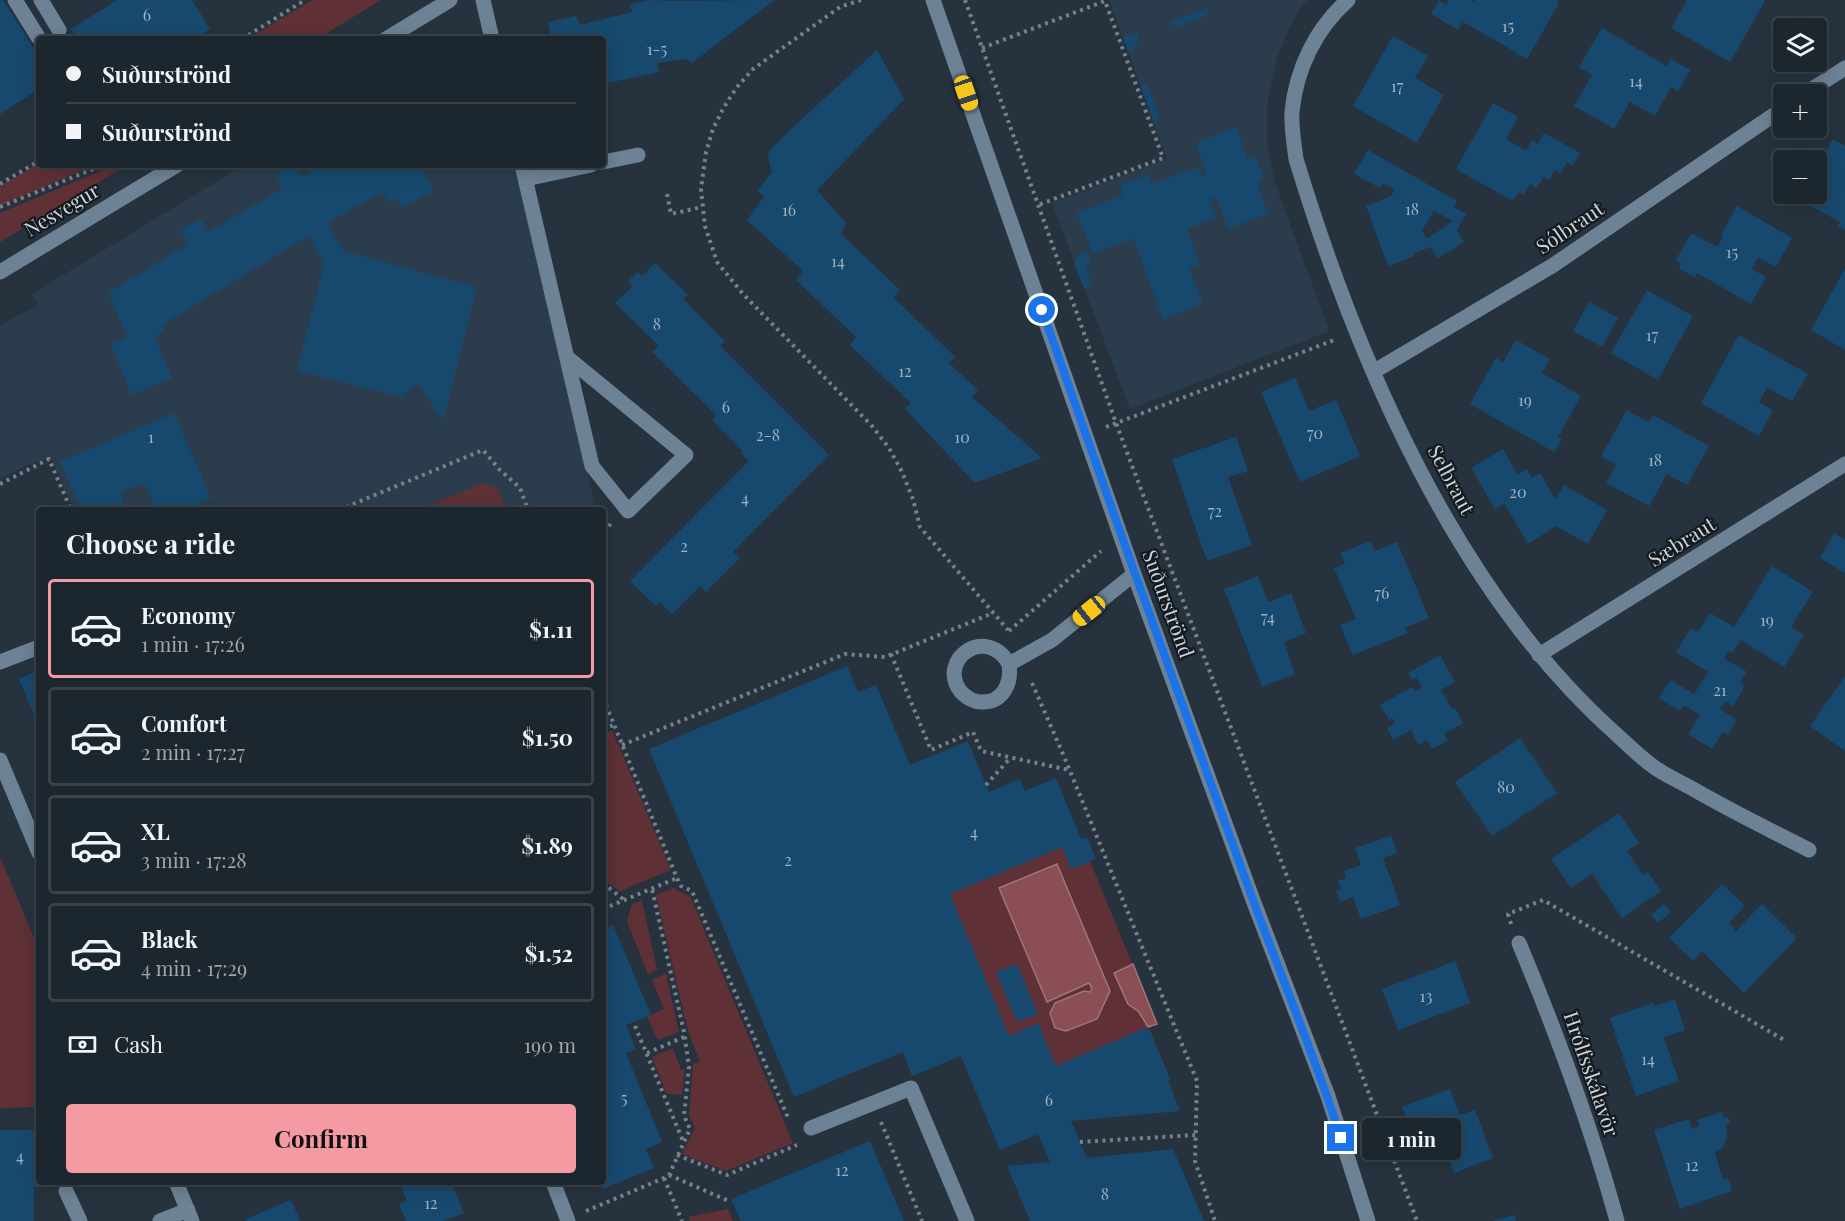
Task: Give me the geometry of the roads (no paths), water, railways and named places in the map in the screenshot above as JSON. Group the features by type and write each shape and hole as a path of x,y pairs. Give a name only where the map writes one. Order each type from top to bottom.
{"street":[{"path":"15,0 37,36"},
{"path":"41,0 59,30"},
{"path":"391,36 450,0"},
{"path":"483,0 491,36"},
{"name":"Suðurströnd","path":"933,0 1134,574 1324,1087 1368,1221"},
{"name":"Selbraut","path":"1348,0 1328,21 1302,66 1292,112 1296,159 1355,332 1414,457 1450,524 1499,601 1539,655 1591,711 1651,765 1729,810 1809,850"},
{"path":"1820,84 1845,68"},
{"name":"Sólbraut","path":"1373,372 1552,266 1773,115"},
{"path":"606,161 638,155"},
{"name":"Nesvegur","path":"0,272 172,168"},
{"path":"562,168 524,172 592,466 628,511 686,455 568,358"},
{"name":"Sæbraut","path":"1539,655 1845,464"},
{"path":"1015,661 1052,640 1134,574"},
{"path":"0,662 36,648"},
{"path":"0,760 36,846"},
{"name":"Hrólfsskálavör","path":"1519,943 1553,1026 1583,1110 1617,1221"},
{"path":"811,1128 911,1088 967,1221"},
{"path":"160,1221 190,1216 177,1185"},
{"path":"554,1185 568,1221"},
{"path":"66,1191 80,1221"}]}
